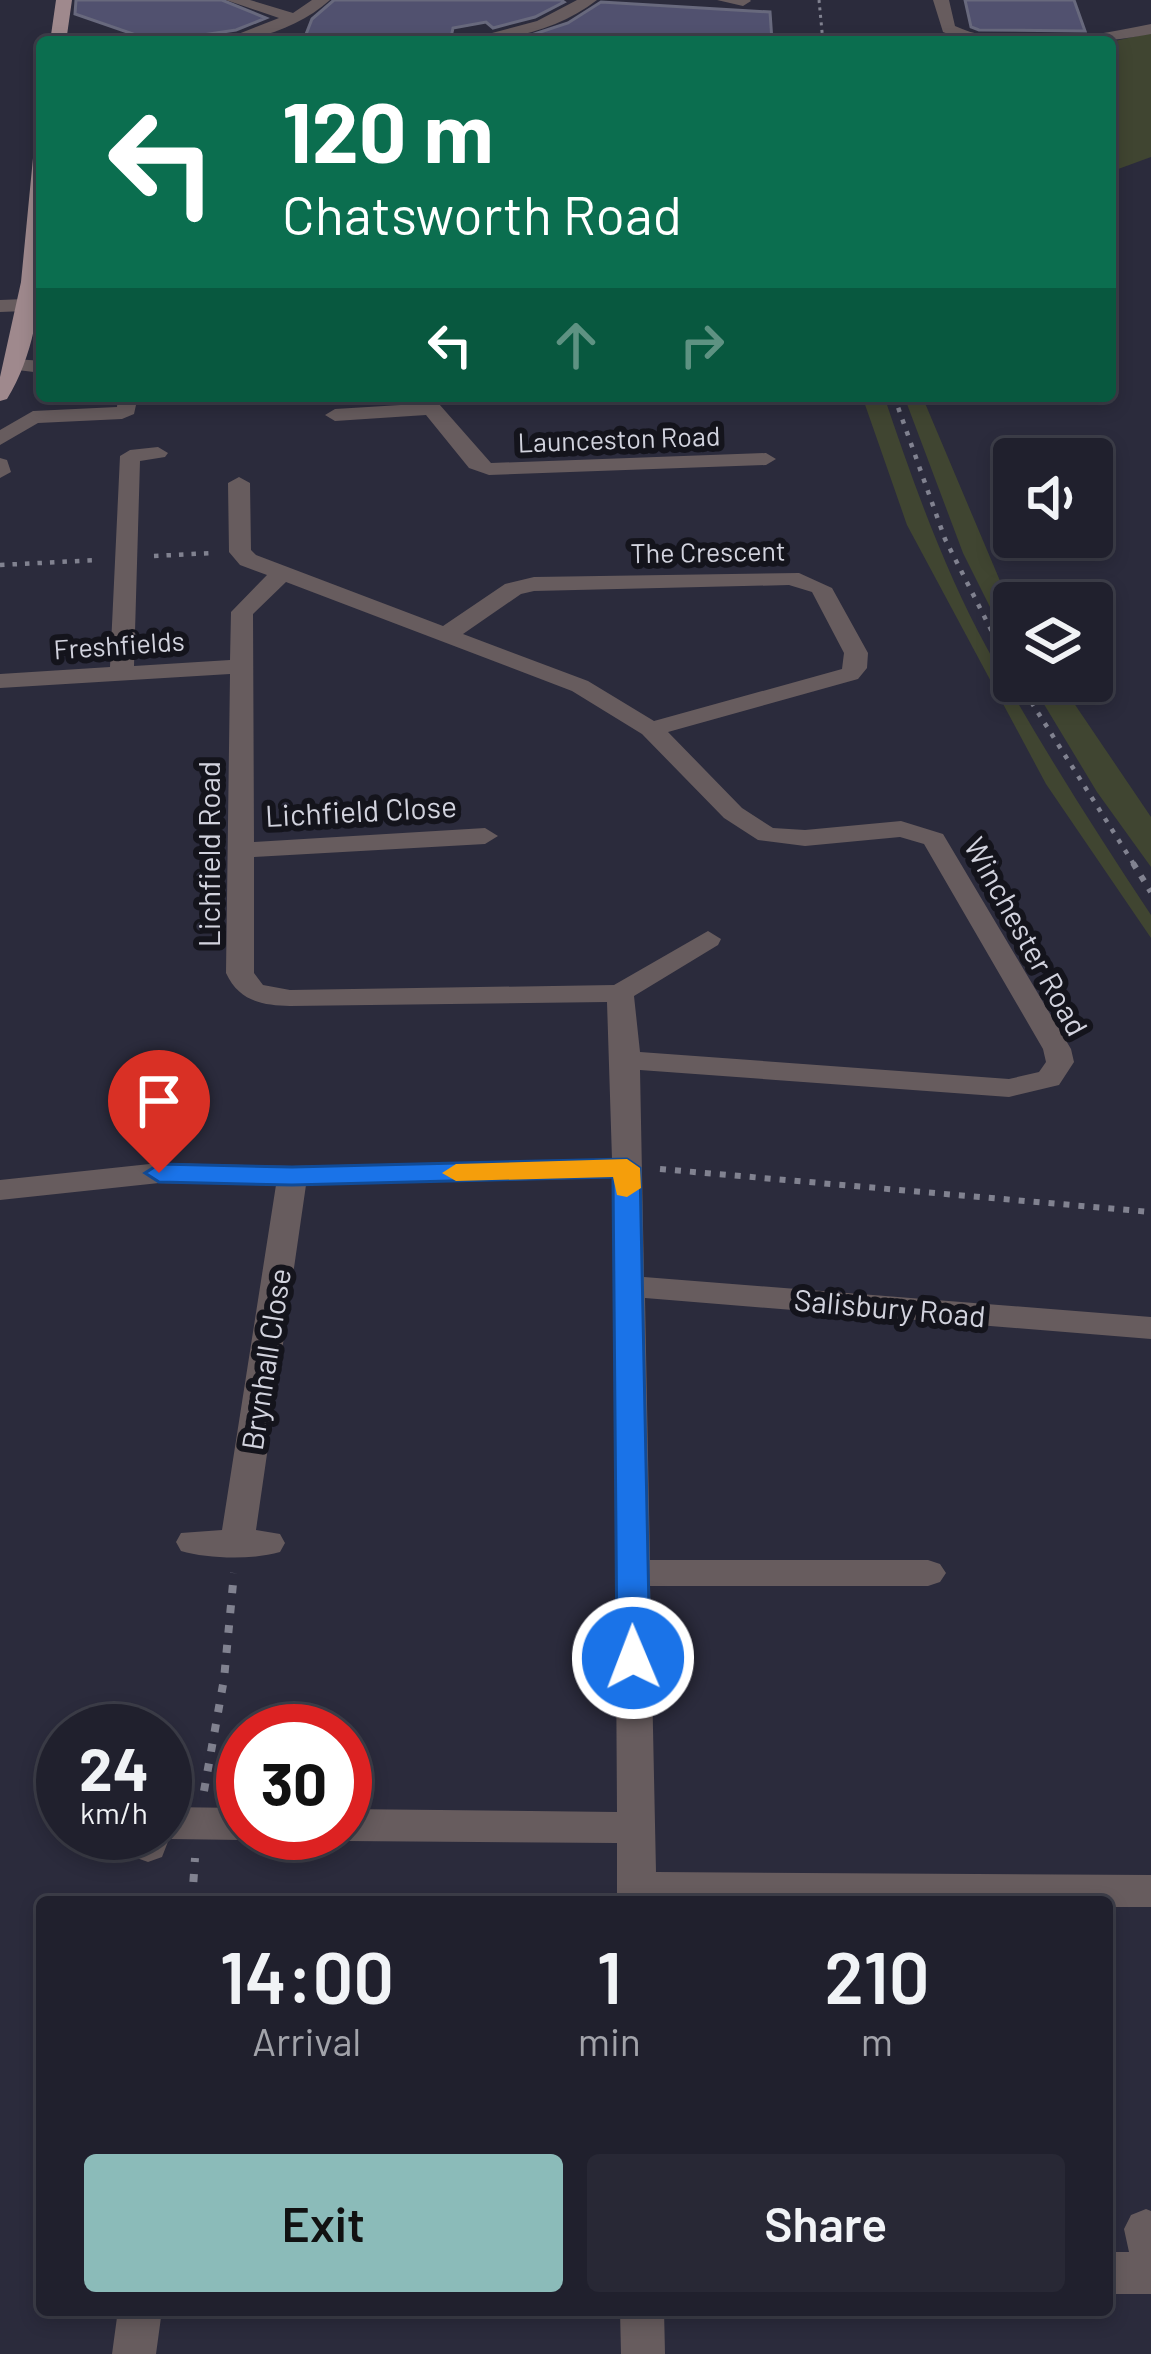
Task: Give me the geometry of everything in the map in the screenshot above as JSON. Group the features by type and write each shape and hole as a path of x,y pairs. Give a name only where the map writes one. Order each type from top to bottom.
{"main road":[{"path":"59,36 64,0"},
{"path":"0,395 16,365 36,221"}],"street":[{"path":"233,0 295,18"},
{"path":"247,36 295,18 322,0"},
{"path":"493,36 525,29 589,0"},
{"path":"725,0 743,2"},
{"path":"941,0 948,29 966,36"},
{"path":"525,29 537,36"},
{"path":"1116,36 1151,29"},
{"path":"0,306 25,305"},
{"path":"16,365 36,367"},
{"path":"0,439 49,402"},
{"path":"33,417 122,413 128,402"},
{"name":"Launceston Road","path":"332,415 426,403 469,449 476,464 489,469 777,459"},
{"path":"122,674 130,456 158,453"},
{"path":"239,483 240,551"},
{"name":"Winchester Road","path":"240,551 280,575 550,672 651,729 734,813 767,835 805,838 901,829 934,839 1058,1049 1060,1062 1049,1079 1009,1088 626,1060"},
{"name":"Lichfield Road","path":"280,575 242,612 240,973 244,986 254,993 290,998 620,993"},
{"name":"The Crescent","path":"447,634 513,589 534,584 791,578 821,587 856,653 856,668 850,674 651,729"},
{"name":"Freshfields","path":"0,681 242,666"},
{"name":"Lichfield Close","path":"241,850 485,834"},
{"path":"708,939 620,993 626,1060 637,1895 1151,1891"},
{"path":"0,1190 159,1173 292,1176 627,1168"},
{"name":"Brynhall Close","path":"253,1542 292,1176"},
{"name":"Salisbury Road","path":"628,1286 1151,1328"},
{"path":"193,1541 253,1542"},
{"path":"632,1573 928,1573"},
{"path":"372,1825 636,1828"},
{"path":"1113,2273 1151,2273"},
{"path":"134,2354 139,2316"},
{"path":"642,2316 643,2354"}],"path":[{"path":"819,0 822,36"},
{"path":"896,402 925,492 993,641"},
{"path":"0,565 240,551"},
{"path":"1031,702 1151,892"},
{"path":"627,1168 711,1171 1151,1212"},
{"path":"192,1761 224,1679 253,1542"},
{"path":"176,1860 190,1896"}],"green space":[{"path":"1151,33 1151,157 1116,170 1116,41"},
{"path":"864,402 886,402 930,525 993,658 993,685 907,525"},
{"path":"906,402 925,402 1000,582 993,582 993,613 963,553"},
{"path":"1002,702 1018,702 1151,915 1151,938 1046,784"},
{"path":"1043,702 1073,702 1151,817 1151,867 1097,792"}],"building":[{"path":"76,0 222,0 266,18 236,30 196,36 139,36 75,14"},
{"path":"334,0 564,2 535,17 493,28 486,22 453,28 451,36 305,36 312,19"},
{"path":"965,0 1074,0 1085,31 979,30 971,27"},
{"path":"601,2 770,12 772,36 528,36 568,23"}],"slow traffic":[{"path":"456,1173 627,1168 627,1188"}],"route":[{"path":"159,1173 292,1176 627,1168 633,1658"}]}
